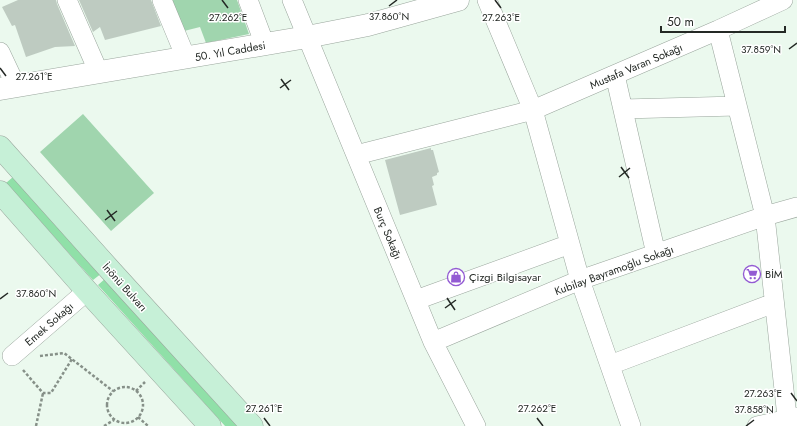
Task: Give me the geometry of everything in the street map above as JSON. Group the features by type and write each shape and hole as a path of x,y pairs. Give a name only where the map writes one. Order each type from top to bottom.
{"main road":[{"name":"İnönü Bulvarı","path":"0,147 252,426"},
{"path":"0,192 87,291 210,426"}],"street":[{"path":"67,0 99,73"},
{"path":"162,0 186,58"},
{"path":"248,0 265,45"},
{"name":"Burç Sokağı","path":"292,0 433,342 476,426"},
{"name":"50. Yıl Caddesi","path":"8,88 265,45 368,25 458,0"},
{"path":"486,0 533,110 580,280 631,426"},
{"name":"Mustafa Varan Sokağı","path":"356,155 533,110 718,30 783,0"},
{"path":"718,30 765,216 774,303 792,421 757,426"},
{"path":"0,52 8,88"},
{"path":"615,75 656,254"},
{"path":"623,109 737,106"},
{"name":"Kubilay Bayramoğlu Sokağı","path":"433,342 580,280 765,216 797,207"},
{"path":"416,300 570,244"},
{"name":"Emek Sokağı","path":"12,356 87,291"},
{"path":"610,365 774,303"}],"path":[{"path":"12,356 35,357 64,353 113,391"},
{"path":"36,426 43,393 51,393 72,359"},
{"path":"136,391 145,382"},
{"path":"124,387 136,391 142,401 143,406 138,418 128,423 122,423 114,420 108,413 106,407 107,401 113,391 124,387"},
{"path":"138,418 148,426"},
{"path":"104,426 114,420"}],"shaded area":[{"path":"167,0 237,0 249,34 206,43 200,27 180,32"},
{"path":"83,114 154,193 111,231 40,152"},
{"path":"13,177 102,273 93,280 6,183"},
{"path":"106,278 240,426 225,426 98,285"}],"building":[{"path":"18,0 56,0 75,46 55,47 26,57 15,25 12,26 2,7"},
{"path":"79,0 151,0 161,26 105,40 100,27 93,32"},
{"path":"431,148 431,150 433,150 439,172 437,175 432,177 434,185 432,186 437,205 400,215 385,160"}],"place":[{"name":"BİM","path":"752,274"},
{"name":"Çizgi Bilgisayar","path":"456,277"}]}
